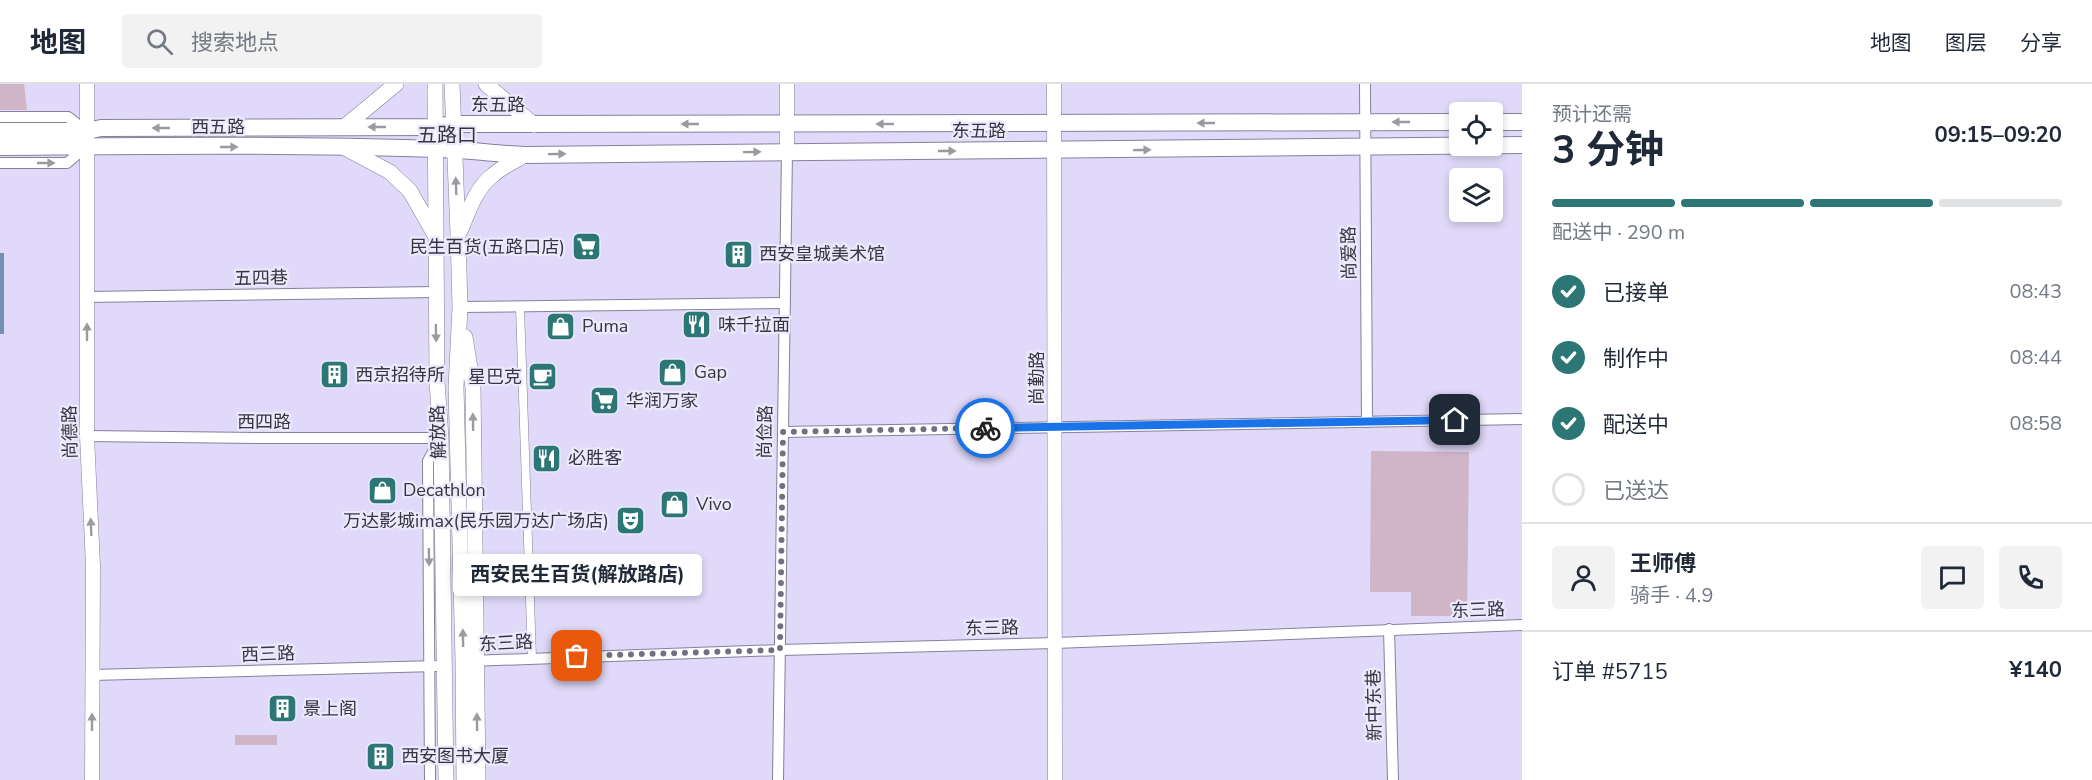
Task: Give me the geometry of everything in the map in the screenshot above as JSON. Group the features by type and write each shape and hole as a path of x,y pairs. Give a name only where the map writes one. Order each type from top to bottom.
{"main road":[{"path":"344,127 396,84"},
{"name":"解放路","path":"435,84 437,382 441,438 437,666 446,780"},
{"name":"解放路","path":"452,84 459,307 456,387 470,661 464,780"},
{"path":"486,84 534,124"},
{"name":"东五路","path":"436,127 454,124 1449,122"},
{"path":"1503,122 1522,122"},
{"name":"西五路","path":"0,147 87,139 101,128 436,127"},
{"name":"西五路","path":"0,131 87,139 436,149"},
{"name":"东五路","path":"436,149 525,155 1522,145"},
{"path":"343,147 390,172 410,190 436,237"},
{"path":"458,234 484,183 493,174 525,155"},
{"path":"459,307 473,387 470,661 478,780"},
{"path":"459,476 474,458"}],"street":[{"name":"尚德路","path":"87,84 87,436 93,566 92,780"},
{"name":"尚俭路","path":"778,780 788,84"},
{"name":"尚勤路","path":"1054,84 1055,780"},
{"name":"尚爱路","path":"1365,84 1367,422"},
{"path":"0,117 68,117 87,139 67,163 0,163"},
{"name":"五四巷","path":"87,297 436,292"},
{"path":"459,307 785,303"},
{"path":"520,308 532,658"},
{"path":"783,432 1522,419"},
{"name":"西四路","path":"87,436 441,438"},
{"name":"东三路","path":"470,661 1055,643 1522,625"},
{"name":"新中东巷","path":"1389,629 1393,780"},
{"path":"430,780 437,666"},
{"name":"西三路","path":"92,675 437,666"}],"shaded area":[{"path":"0,84 24,84 27,110 0,110"},
{"path":"1371,451 1469,452 1467,616 1411,616 1411,592 1370,592"},
{"path":"235,735 277,735 277,745 235,745"}],"water":[{"path":"0,253 4,253 4,334 0,334"}],"way so far":[{"path":"577,656 780,650 783,432 985,428"}],"place":[{"name":"民生百货(五路口店)","path":"586,247"},
{"name":"西安皇城美术馆","path":"738,254"},
{"name":"味千拉面","path":"697,325"},
{"name":"Puma","path":"561,326"},
{"name":"Gap","path":"673,372"},
{"name":"西京招待所","path":"334,375"},
{"name":"星巴克","path":"543,377"},
{"name":"华润万家","path":"605,401"},
{"name":"必胜客","path":"547,458"},
{"name":"Decathlon","path":"382,490"},
{"name":"Vivo","path":"675,504"},
{"name":"万达影城imax(民乐园万达广场店)","path":"630,521"},
{"name":"西安民生百货(解放路店)","path":"577,656"},
{"name":"景上阁","path":"282,709"},
{"name":"西安图书大厦","path":"380,756"}],"district":[{"name":"五路口","path":"447,135"}],"route":[{"path":"985,428 1455,420"}]}
